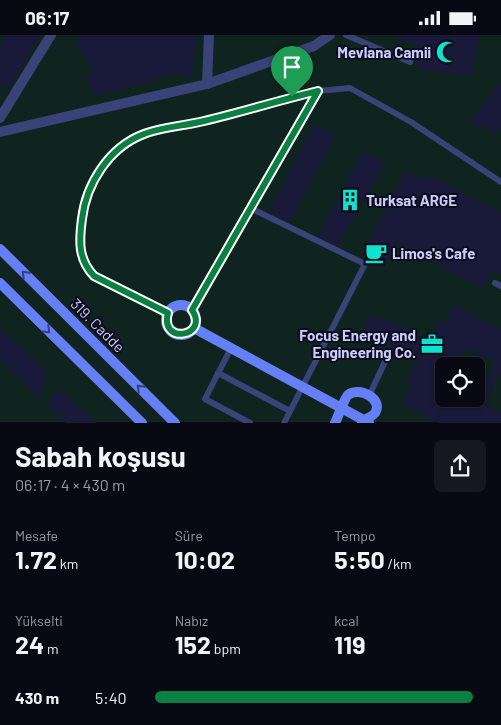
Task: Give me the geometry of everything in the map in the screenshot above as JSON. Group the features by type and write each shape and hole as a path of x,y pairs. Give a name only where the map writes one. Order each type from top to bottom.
{"street":[{"path":"0,118 51,35"},
{"path":"207,84 209,35"},
{"path":"0,132 207,84 314,46 330,35"},
{"name":"319. Cadde","path":"0,249 175,423"},
{"path":"0,283 142,423"},
{"path":"179,305 192,310 196,318 194,328 186,334 172,331 167,323 168,313 179,305"},
{"path":"194,328 342,408 365,422 376,412 377,407 369,396 359,392 350,393 346,397 342,408 335,423"}],"lane":[{"path":"346,35 410,62"},
{"path":"168,313 94,276 87,269 81,257 80,233 84,205 94,179 111,157 129,141 144,133 202,122 318,91 350,88 412,121 501,182"},
{"path":"192,310 318,91"},
{"path":"250,209 365,264 284,423"},
{"path":"231,348 205,399 250,423"},
{"path":"369,396 390,351"},
{"path":"218,373 290,411"}],"green space":[{"path":"0,35 501,35 501,422 0,422"}],"building":[{"path":"7,35 40,35 8,89 0,84 0,46"},
{"path":"83,35 197,35 192,77 169,73 145,84 94,96 86,76 94,70 76,42"},
{"name":"Mevlana Camii","path":"395,35 480,35 471,76 417,69 419,45 395,38"},
{"path":"501,82 501,127 495,135 484,125 479,129 471,121"},
{"path":"314,125 336,135 290,222 269,212"},
{"name":"Turksat ARGE","path":"363,151 385,162 338,245 318,236"},
{"path":"406,171 424,180 427,174 501,213 501,275 492,270 483,288 396,243 384,266 362,254"},
{"path":"454,305 501,330 501,372 485,402 485,383 495,363 465,348 460,357 435,357 435,407 485,407 485,405 501,413 501,423 439,423 402,403 411,385 406,383 417,361 363,330 371,314 383,320 384,318 428,341 440,319 445,322"},
{"path":"0,328 45,370 41,399 0,360"},
{"path":"63,391 96,423 66,423 49,406 52,395"}],"place":[{"name":"Mevlana Camii","path":"447,52"},
{"name":"Turksat ARGE","path":"350,200"},
{"name":"Limos's Cafe","path":"376,253"},
{"name":"Focus Energy and Engineering Co.","path":"432,344"}],"route":[{"path":"318,91 192,310 196,318 194,328 186,334 172,331 167,323 168,313 94,276 87,269 81,257 80,233 84,205 94,179 111,157 129,141 144,133 202,122 292,97 318,91"}]}
